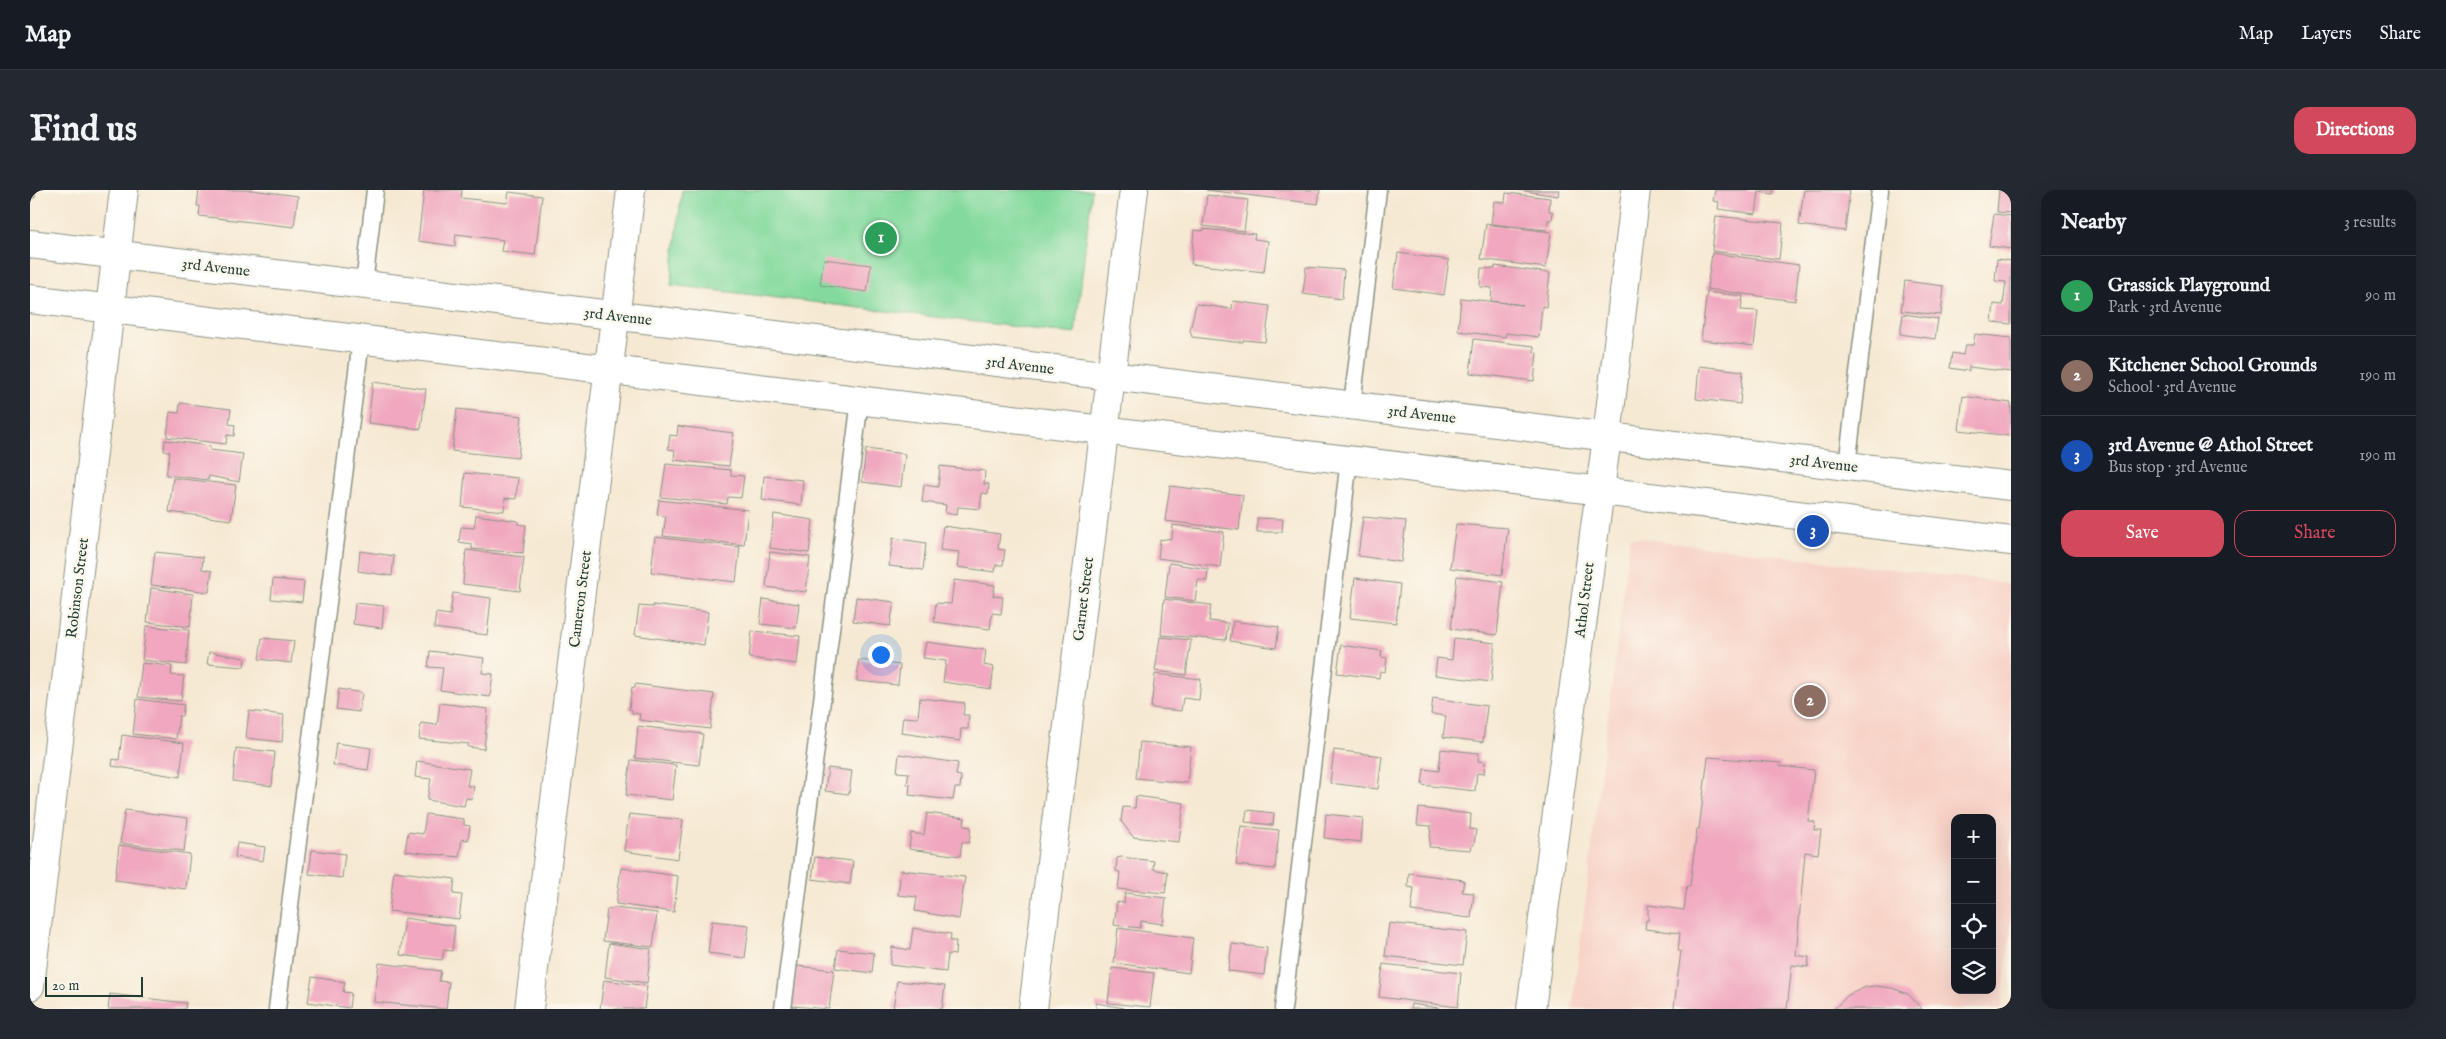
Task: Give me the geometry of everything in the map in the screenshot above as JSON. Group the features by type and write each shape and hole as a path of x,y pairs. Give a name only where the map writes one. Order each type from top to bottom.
{"street":[{"name":"Robinson Street","path":"30,986 124,190"},
{"name":"Cameron Street","path":"529,1009 631,190"},
{"name":"Garnet Street","path":"1033,1009 1109,376 1134,190"},
{"name":"Athol Street","path":"1532,1009 1607,437 1636,190"},
{"name":"3rd Avenue","path":"30,244 2011,486"},
{"path":"30,299 2011,540"}],"lane":[{"path":"364,285 375,190"},
{"path":"1352,405 1378,190"},
{"path":"1847,466 1880,190"},
{"path":"276,1009 361,340"},
{"path":"783,1009 860,400"},
{"path":"1283,1009 1349,460"}],"shaded area":[{"path":"1630,537 2011,584 2011,928 2001,1009 1572,1009"}],"green space":[{"path":"682,190 1092,190 1075,334 671,285"}],"building":[{"path":"30,190 36,190 35,198 30,198"},
{"path":"199,190 252,190 298,196 294,227 199,216 200,206 197,206"},
{"path":"424,190 462,190 461,198 507,203 509,192 542,196 535,255 501,251 503,240 456,234 455,246 418,241"},
{"path":"1206,190 1320,190 1318,204"},
{"path":"1518,190 1559,190 1558,196"},
{"path":"1715,190 1774,190 1773,194 1759,192 1756,214 1718,209 1719,202 1713,201"},
{"path":"1804,190 1850,190 1845,231 1799,225"},
{"path":"1999,190 2011,190 2011,213 1997,212"},
{"path":"1506,193 1550,198 1549,211 1553,212 1552,220 1548,220 1547,230 1491,224 1494,201 1505,203"},
{"path":"1207,195 1248,200 1244,231 1203,226"},
{"path":"1994,214 2011,216 2011,249 1989,246"},
{"path":"1716,216 1783,223 1779,259 1712,251"},
{"path":"1486,224 1551,232 1546,268 1481,259"},
{"path":"1203,229 1255,234 1254,239 1268,241 1264,272 1191,264 1194,230 1203,231"},
{"path":"1398,253 1449,260 1444,295 1393,288"},
{"path":"1712,253 1799,265 1795,301 1707,289"},
{"path":"824,259 871,265 867,292 820,285"},
{"path":"1997,259 2011,261 2011,324 1992,322 1994,304 2003,305 2006,282 1995,281"},
{"path":"1495,266 1550,273 1546,307 1542,306 1539,337 1506,333 1505,337 1458,331 1461,298 1523,305 1491,301 1492,288 1480,287 1481,268 1495,269"},
{"path":"1306,267 1344,270 1342,299 1303,294"},
{"path":"1905,281 1944,286 1941,315 1901,311"},
{"path":"1707,292 1743,296 1741,310 1758,311 1754,346 1701,340"},
{"path":"1233,301 1270,306 1265,342 1243,340 1243,342 1234,342 1192,337 1190,330 1196,304 1232,309"},
{"path":"1903,314 1938,319 1935,339 1900,334"},
{"path":"1975,334 2011,338 2011,372 1969,367 1969,371 1950,368 1952,353 1963,355 1965,345 1973,345"},
{"path":"1474,339 1534,346 1534,352 1537,353 1534,381 1470,373"},
{"path":"1699,366 1743,371 1740,404 1696,399"},
{"path":"373,382 426,389 421,429 368,423"},
{"path":"1963,396 2011,403 2011,436 1959,430"},
{"path":"180,403 231,409 229,424 235,425 234,436 227,435 226,444 167,437 170,412 179,413"},
{"path":"457,409 522,416 518,458 452,451"},
{"path":"678,426 734,433 729,466 674,460 675,450 668,449 670,435 677,436"},
{"path":"165,440 210,446 210,450 243,454 239,482 209,476 208,480 166,475 170,452 164,451"},
{"path":"866,449 905,454 901,487 862,482"},
{"path":"666,464 731,470 731,475 744,476 741,498 728,497 727,504 661,497"},
{"path":"940,466 985,471 984,484 989,484 988,494 982,493 980,509 958,507 957,515 945,513 946,505 922,502 924,485 938,487"},
{"path":"465,473 518,478 516,499 505,498 504,511 462,507"},
{"path":"764,476 803,480 801,505 762,500"},
{"path":"173,478 236,485 231,520 169,512"},
{"path":"1170,486 1243,495 1239,530 1165,521"},
{"path":"659,500 748,510 744,545 663,536 666,516 657,515"},
{"path":"774,514 813,520 809,553 770,548"},
{"path":"476,515 518,521 518,524 526,525 523,553 472,549 472,544 459,542 461,527 474,528"},
{"path":"1363,517 1406,521 1401,562 1358,556"},
{"path":"1257,518 1283,519 1282,532 1257,532"},
{"path":"1456,524 1508,528 1502,575 1450,568"},
{"path":"1173,525 1224,532 1220,567 1158,558 1160,540 1172,538"},
{"path":"943,526 1000,534 998,549 1005,550 1003,565 996,565 995,572 957,567 959,552 940,550"},
{"path":"655,537 740,547 736,582 651,572"},
{"path":"893,538 926,543 923,570 889,566"},
{"path":"466,550 524,557 520,591 463,584"},
{"path":"360,551 394,556 392,576 358,571"},
{"path":"155,552 203,557 202,569 212,571 209,592 151,585"},
{"path":"770,552 810,557 806,592 766,587"},
{"path":"1169,563 1208,569 1207,581 1198,580 1195,601 1165,597"},
{"path":"1457,576 1503,582 1497,635 1451,629"},
{"path":"1355,578 1400,584 1396,623 1350,618"},
{"path":"273,579 304,582 302,602 271,599"},
{"path":"954,580 995,585 993,596 1003,597 1001,614 992,613 990,629 934,622 936,603 951,604"},
{"path":"151,588 193,594 190,627 147,622"},
{"path":"453,593 491,598 487,635 434,628 436,613 450,615"},
{"path":"856,597 894,602 890,626 853,621"},
{"path":"763,599 799,604 796,628 760,624"},
{"path":"1164,599 1211,605 1209,621 1228,623 1226,640 1161,635"},
{"path":"355,603 384,606 382,628 353,624"},
{"path":"653,605 708,612 704,645 635,635 639,606 653,607"},
{"path":"1233,621 1279,627 1276,648 1230,641"},
{"path":"146,626 189,630 186,665 142,660"},
{"path":"752,631 800,636 797,664 749,658"},
{"path":"1160,637 1191,640 1186,675 1155,671"},
{"path":"262,638 294,641 291,663 259,659"},
{"path":"1454,638 1495,643 1491,682 1435,675 1437,658 1452,660"},
{"path":"926,642 986,650 984,665 994,667 991,689 943,682 946,661 923,658"},
{"path":"1341,645 1382,651 1381,657 1387,658 1385,672 1380,671 1379,678 1337,673"},
{"path":"430,651 484,658 482,673 493,674 490,697 440,690 443,668 428,667"},
{"path":"209,652 245,658 244,667 207,664"},
{"path":"859,660 900,665 898,685 857,681"},
{"path":"142,663 172,666 171,675 184,676 181,701 138,697"},
{"path":"1155,674 1201,679 1199,700 1183,698 1181,711 1151,708"},
{"path":"635,684 714,694 710,729 639,720 640,714 632,713 632,710 629,709 632,687 635,688"},
{"path":"339,689 362,693 359,712 336,709"},
{"path":"920,698 965,703 963,715 969,715 968,729 961,729 960,741 901,733 903,717 918,718"},
{"path":"1433,698 1487,706 1483,742 1443,737 1446,716 1431,714"},
{"path":"137,699 184,705 182,716 179,716 176,739 133,734"},
{"path":"440,703 488,709 484,749 468,747 469,744 419,739 421,723 437,725"},
{"path":"249,711 284,715 282,742 246,738"},
{"path":"638,726 703,734 699,765 635,758"},
{"path":"122,735 184,743 180,777 112,766 113,759 119,760"},
{"path":"1140,742 1191,747 1187,783 1136,778"},
{"path":"336,743 371,748 368,770 333,765"},
{"path":"236,748 275,752 272,786 233,781"},
{"path":"1441,749 1479,753 1478,761 1485,762 1484,774 1477,773 1475,791 1422,785 1424,769 1439,771"},
{"path":"1334,750 1382,756 1378,789 1330,783"},
{"path":"899,754 958,763 956,775 961,776 960,788 955,788 953,800 909,795 910,785 907,784 909,773 897,772"},
{"path":"1708,757 1781,763 1780,766 1814,770 1808,821 1815,822 1814,830 1821,830 1818,854 1805,852 1796,955 1809,957 1808,967 1792,965 1787,1009 1677,1009 1674,1007 1681,951 1678,951 1680,933 1645,929 1646,920 1648,921 1648,905 1684,910 1687,886 1690,886 1697,829 1699,829"},
{"path":"631,760 676,765 672,800 626,795"},
{"path":"417,761 470,769 467,786 474,786 472,799 466,798 464,806 427,800 431,779 415,777"},
{"path":"828,768 852,771 849,794 825,791"},
{"path":"1136,796 1184,803 1179,842 1133,837 1121,821 1123,807 1135,808"},
{"path":"1419,808 1471,814 1470,829 1476,830 1474,845 1472,845 1471,850 1429,847 1431,826 1417,825"},
{"path":"125,810 188,818 184,851 120,843"},
{"path":"1247,810 1274,813 1273,825 1245,822"},
{"path":"927,813 965,818 964,826 971,827 969,843 962,842 960,856 909,849 911,833 924,835"},
{"path":"426,814 464,819 464,825 470,826 468,840 462,839 459,857 405,851 408,832 423,834"},
{"path":"629,814 683,820 678,859 624,851"},
{"path":"1326,814 1363,818 1361,842 1324,838"},
{"path":"1241,826 1279,830 1275,869 1236,865"},
{"path":"237,843 265,847 263,861 235,857"},
{"path":"119,845 190,854 186,889 115,880"},
{"path":"312,850 345,854 342,878 309,874"},
{"path":"815,857 853,861 850,884 812,879"},
{"path":"1117,858 1154,861 1153,869 1168,872 1165,893 1118,889 1120,872 1116,871"},
{"path":"621,868 678,876 674,912 616,904"},
{"path":"901,870 965,877 959,919 915,911 917,897 898,895"},
{"path":"394,871 455,879 453,894 462,895 459,919 389,911"},
{"path":"1409,873 1464,880 1462,892 1474,893 1471,918 1411,911 1414,888 1408,887"},
{"path":"1125,893 1166,898 1163,924 1141,921 1140,928 1114,925 1117,902 1124,903"},
{"path":"615,908 657,913 653,947 603,941 607,909"},
{"path":"405,918 455,926 452,951 444,950 442,960 400,955"},
{"path":"712,921 749,925 745,958 708,953"},
{"path":"1389,923 1467,932 1463,965 1385,956"},
{"path":"913,928 951,934 950,941 956,941 955,955 948,954 946,972 890,965 892,947 910,950"},
{"path":"1118,928 1193,938 1189,973 1114,963"},
{"path":"609,943 651,949 647,983 605,977"},
{"path":"1232,944 1267,948 1264,975 1228,971"},
{"path":"838,949 874,953 872,973 835,968"},
{"path":"379,963 441,971 439,981 449,982 446,1009 374,1002"},
{"path":"1383,964 1461,973 1458,1007 1379,997"},
{"path":"797,966 834,970 829,1009 792,1006"},
{"path":"1112,968 1154,973 1150,1007 1108,1003"},
{"path":"312,977 345,982 343,992 351,993 349,1008 308,1002"},
{"path":"604,980 647,986 644,1009 600,1009"},
{"path":"897,981 945,986 942,1009 893,1009"},
{"path":"1866,987 1892,988 1908,994 1922,1009 1834,1009 1848,995"},
{"path":"110,994 186,1003 185,1009 108,1009"},
{"path":"1096,1003 1124,1008 1124,1009 1096,1009"},
{"path":"1411,1004 1439,1008 1439,1009 1410,1009"}],"place":[{"name":"Grassick Playground","path":"881,238"},
{"name":"3rd Avenue @ Athol Street","path":"1813,531"},
{"name":"Kitchener School Grounds","path":"1810,701"}]}
